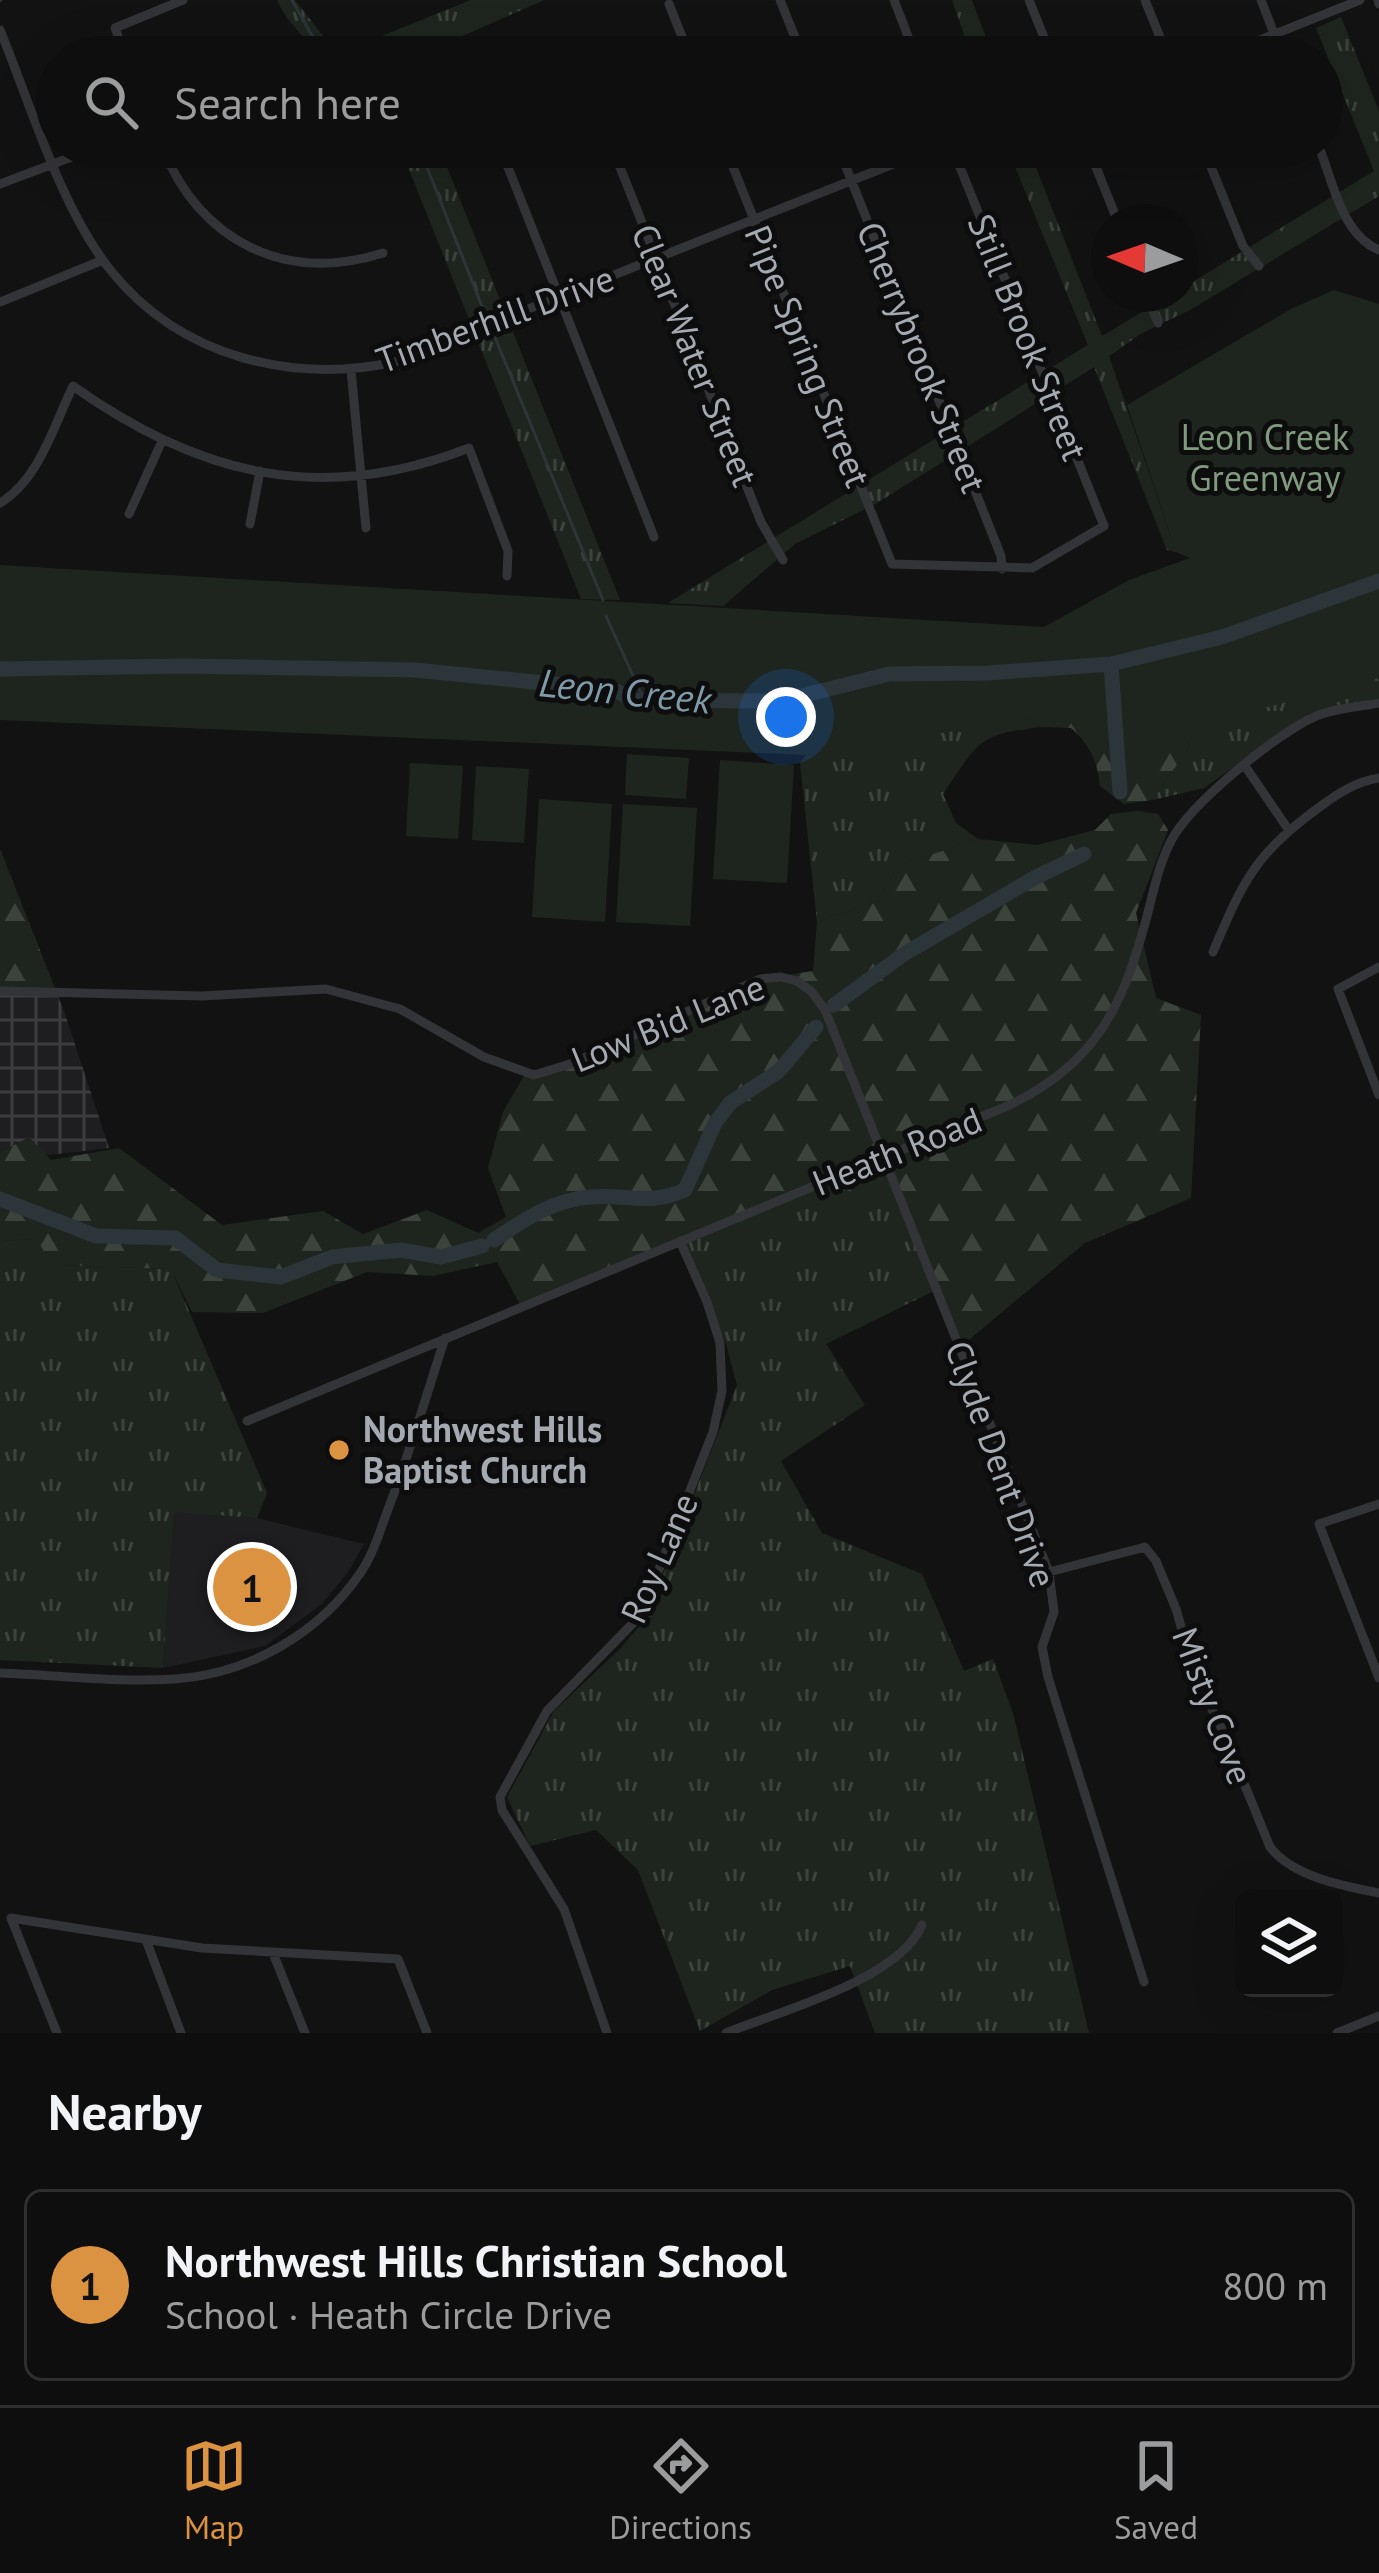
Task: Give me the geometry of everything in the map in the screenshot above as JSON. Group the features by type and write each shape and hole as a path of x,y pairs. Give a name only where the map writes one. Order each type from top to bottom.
{"street":[{"path":"118,36 115,28 183,0"},
{"path":"780,0 795,36"},
{"path":"894,0 908,36"},
{"path":"1029,0 1044,36"},
{"path":"1145,0 1160,36"},
{"path":"1261,0 1274,34"},
{"path":"1268,36 1360,0"},
{"path":"669,4 682,36"},
{"name":"Timberhill Drive","path":"0,29 36,118"},
{"path":"0,184 46,168"},
{"name":"Timberhill Drive","path":"56,168 74,211 103,260 151,310 212,347 274,368 351,370 395,362 883,168"},
{"path":"171,168 196,207 252,248 284,260 319,264 383,253"},
{"path":"508,168 654,537"},
{"name":"Clear Water Street","path":"620,168 761,522 783,560"},
{"name":"Pipe Spring Street","path":"733,168 892,564 1002,569"},
{"name":"Cherrybrook Street","path":"847,168 1001,556 1002,569"},
{"name":"Still Brook Street","path":"960,168 1104,526 1042,565 1002,569"},
{"path":"1096,168 1111,204"},
{"path":"1212,168 1243,246 1258,266"},
{"path":"1327,168 1351,227 1365,244 1379,250"},
{"path":"0,302 103,260"},
{"path":"1153,312 1158,323"},
{"path":"351,370 366,528"},
{"path":"0,503 21,488 33,470 73,386 162,442 260,472 311,478 361,476 418,466 469,448 508,551 507,576"},
{"path":"129,514 162,442"},
{"path":"250,524 260,472"},
{"name":"Heath Road","path":"247,1421 1030,1095 1084,1054 1111,1018 1130,978 1170,842 1187,817 1245,766 1312,718 1379,704"},
{"path":"1245,766 1288,829"},
{"path":"1213,952 1241,884 1264,851 1343,790 1379,778"},
{"path":"1379,968 1339,989 1379,1095"},
{"name":"Low Bid Lane","path":"0,991 206,996 326,988 400,1009 484,1057 534,1075 570,1064 748,982 791,979 806,986 825,1010 884,1156"},
{"name":"Clyde Dent Drive","path":"884,1156 1049,1573 1054,1612 1042,1647 1048,1677 1144,1982"},
{"name":"Roy Lane","path":"608,2033 564,1909 502,1810 500,1797 557,1697 622,1640 641,1616 713,1432 722,1390 721,1345 680,1241"},
{"path":"0,1673 145,1679 198,1676 257,1659 304,1632 362,1571 378,1539 446,1337"},
{"path":"1379,1504 1319,1524 1379,1678"},
{"name":"Misty Cove","path":"1049,1573 1145,1547 1170,1593 1195,1676 1270,1847 1298,1870 1379,1894"},
{"path":"57,2033 11,1918 146,1940 398,1959 427,2033"},
{"path":"726,2033 884,1968 915,1942 922,1925"},
{"path":"146,1940 181,2033"},
{"path":"273,1953 305,2033"},
{"path":"1337,2033 1379,2016"}],"shaded area":[{"path":"0,849 65,1014 109,1148 0,1161"},
{"path":"174,1511 257,1518 364,1544 322,1604 265,1646 163,1668"}],"green space":[{"path":"277,0 295,0 323,36 302,36"},
{"path":"471,0 544,0 463,36 382,36"},
{"path":"952,0 972,0 985,36 965,36"},
{"path":"1341,17 1379,111 1379,196 1199,305 1199,278 1374,171 1343,95 1343,36 1319,36 1316,28"},
{"path":"408,168 447,168 620,600 581,599"},
{"path":"1016,168 1036,168 1102,336 1142,312 1186,312 1109,356 1176,552 1167,550 1094,367 877,503 795,544 723,606 668,603 1088,345"},
{"name":"Leon Creek Greenway","path":"1334,290 1379,304 1379,678 1232,716 1133,756 1059,714 806,755 0,720 0,565 1044,627 1129,580 1190,558 1176,552 1127,405 1291,309"},
{"path":"1379,631 1379,698 1310,713 1204,788 1153,800 1191,744 1180,733"},
{"path":"1021,697 1180,733 1191,744 1153,800 1124,804 1100,786 1092,754 1078,734 1071,728 1041,727 1018,715"},
{"path":"1018,715 1041,727 1004,733 981,744 943,794 956,823 978,839 897,866 878,901 817,922 800,763 806,755"},
{"path":"627,754 689,758 686,799 625,795"},
{"path":"720,760 794,765 787,883 713,879"},
{"path":"410,763 463,766 458,839 406,836"},
{"path":"476,766 529,769 524,843 472,840"},
{"path":"539,799 612,804 605,922 532,917"},
{"path":"623,804 697,808 690,926 616,922"},
{"path":"1111,814 1158,814 1168,830 1136,913 1156,998 1201,1015 1191,1198 1085,1243 959,1348 884,1156 521,1306 497,1262 433,1276 367,1272 263,1313 192,1312 171,1269 57,1265 34,1239 0,1241 0,1153 29,1137 51,1160 119,1148 222,1225 323,1211 363,1234 427,1210 478,1233 506,1217 488,1168 503,1112 525,1074 534,1075 760,979 813,971 817,922 878,901 897,866 978,839 1038,845 1095,830"},
{"path":"0,849 55,989 0,986"},
{"path":"884,1156 936,1290 826,1344 865,1405 781,1461 822,1533 922,1574 964,1671 993,1659 1013,1713 1089,2033 875,2033 850,1966 772,1990 700,2031 638,1870 596,1830 530,1846 507,1797 554,1711 646,1618 737,1385 726,1344 680,1241"},
{"path":"34,1239 58,1265 171,1269 267,1493 257,1518 174,1512 163,1668 0,1660 0,1241"}],"waterway":[{"path":"292,0 312,36"},
{"path":"427,168 487,319"},
{"path":"494,335 603,600"},
{"name":"Leon Creek","path":"0,669 415,670 614,690 635,700 781,701 889,674 1111,664 1222,637 1379,581"},
{"path":"606,616 644,700"},
{"path":"1111,664 1120,792"},
{"path":"834,1005 904,954 1084,854"},
{"path":"494,1240 563,1202 590,1197 660,1197 685,1190 715,1123 730,1103 779,1071 816,1027"},
{"path":"0,1199 96,1236 175,1238 217,1270 281,1277 332,1257 401,1250 441,1257 482,1246"}],"place":[{"name":"Northwest Hills Baptist Church","path":"339,1450"},
{"name":"Northwest Hills Christian School","path":"252,1587"}]}
